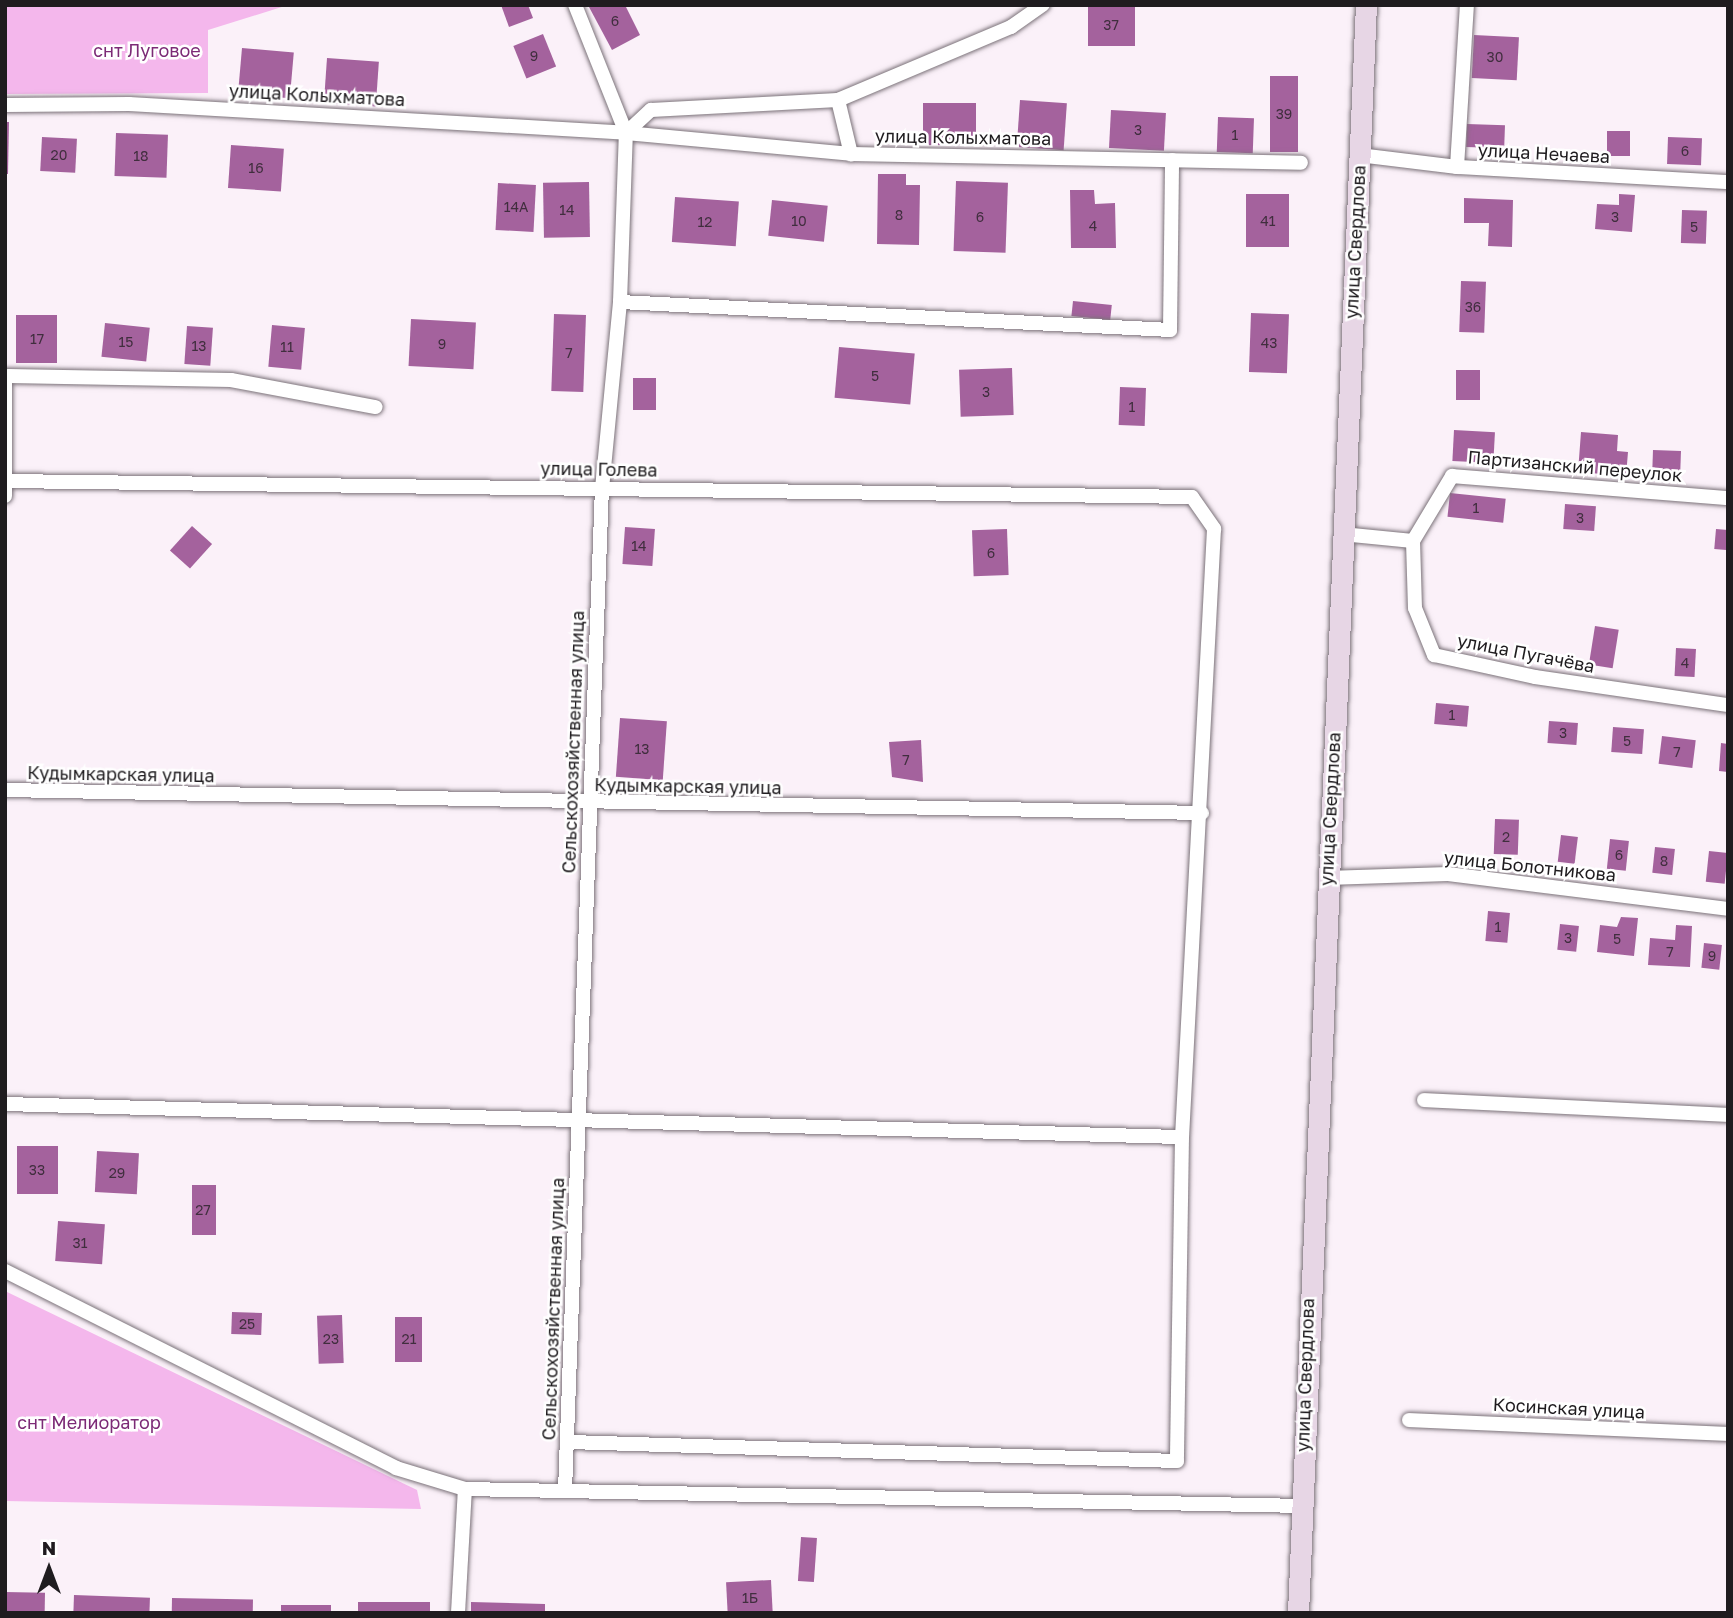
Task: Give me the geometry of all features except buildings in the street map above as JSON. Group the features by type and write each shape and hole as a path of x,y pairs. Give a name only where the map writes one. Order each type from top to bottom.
{"main road":[{"name":"улица Свердлова","path":"1298,1613 1366,5"}],"street":[{"name":"Сельскохозяйственная улица","path":"565,1491 569,1442 602,489 620,302 626,132 575,5"},
{"path":"626,132 651,110 838,100 1020,12 1043,5"},
{"path":"1457,167 1467,5"},
{"path":"838,100 851,154"},
{"name":"улица Колыхматова","path":"5,104 129,104 626,132 851,154 1301,163"},
{"name":"улица Нечаева","path":"1359,155 1457,167 1728,183"},
{"path":"620,302 1170,330 1172,160"},
{"path":"5,496 7,376 231,380 375,407"},
{"name":"Партизанский переулок","path":"1413,541 1452,476 1728,498"},
{"name":"улица Голева","path":"6,481 1192,497 1214,529 1202,813"},
{"path":"1342,534 1413,541"},
{"name":"улица Пугачёва","path":"1413,541 1415,608 1434,655 1535,677 1728,705"},
{"name":"Кудымкарская улица","path":"5,790 590,804 1202,813"},
{"path":"569,1442 1178,1461 1182,1137 1202,813"},
{"name":"улица Болотникова","path":"1327,878 1448,874 1728,909"},
{"path":"1424,1100 1728,1115"},
{"path":"5,1104 1182,1137"},
{"path":"5,1271 397,1468 465,1489 1301,1506"},
{"name":"Косинская улица","path":"1409,1420 1728,1434"},
{"path":"458,1613 465,1489"}],"green space":[{"name":"снт Луговое","path":"5,5 288,5 208,30 208,93 5,94"},
{"name":"снт Мелиоратор","path":"5,1291 417,1490 421,1509 5,1501"}]}
